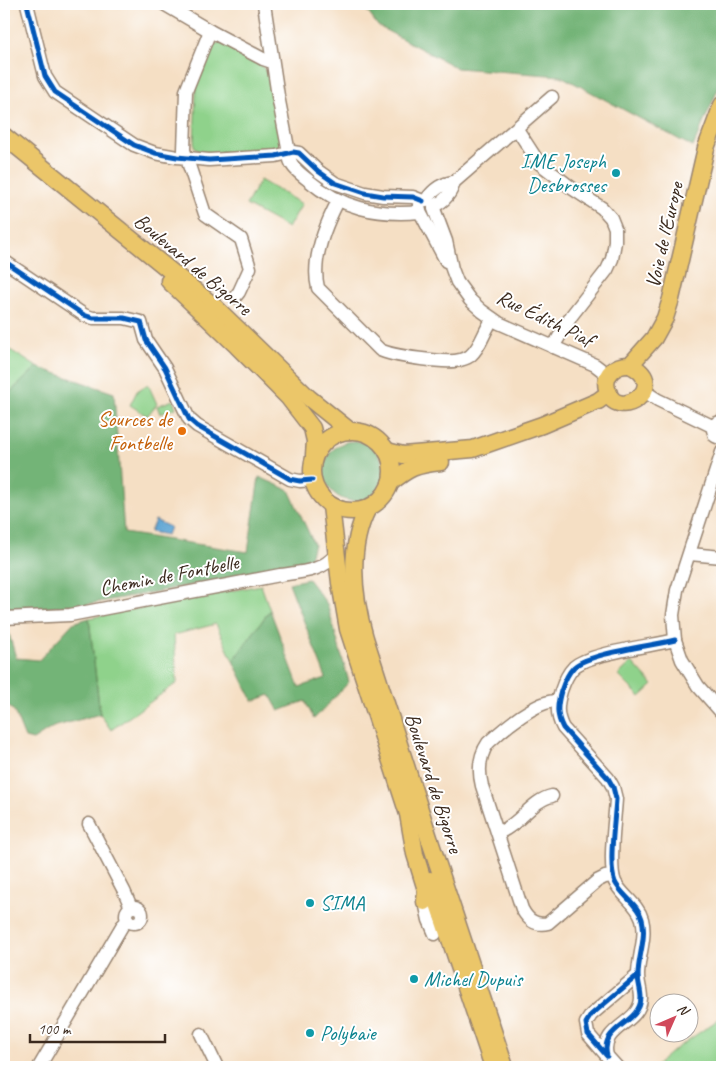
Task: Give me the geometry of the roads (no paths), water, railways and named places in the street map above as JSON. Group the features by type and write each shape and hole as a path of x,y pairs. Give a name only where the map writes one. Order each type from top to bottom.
{"main road":[{"name":"Voie de l'Europe","path":"608,375 620,365 630,365 654,338 665,318 706,148 722,105"},
{"name":"Voie de l'Europe","path":"644,383 654,350 661,342 678,301 715,150 722,132"},
{"name":"Boulevard de Bigorre","path":"4,136 215,307 319,407 350,431"},
{"name":"Boulevard de Bigorre","path":"4,144 166,278 288,397 312,428 315,441 314,456"},
{"path":"608,375 606,381 608,394 620,403 634,402 640,398 644,383 638,369 630,365"},
{"path":"387,451 403,455 473,449 542,425 598,401 608,394"},
{"path":"390,484 412,467 473,460 484,456 514,443 542,425"},
{"path":"360,432 380,442 387,451 392,467 390,484 378,502 368,508 349,512 331,506 319,495 312,480 311,468 314,456 328,438 338,433 360,432"},
{"path":"331,506 340,583 348,629 408,814 415,854 426,890 425,902"},
{"name":"Boulevard de Bigorre","path":"368,508 361,523 354,566 355,597 359,618 505,1067"},
{"name":"Boulevard de Bigorre","path":"408,814 493,1067"},
{"path":"435,934 444,944 447,951 489,1067"}],"street":[{"path":"26,4 45,76 55,92 134,145 155,153 209,160 259,158 299,153 318,171 335,183 365,193 383,196 413,196 426,207"},
{"path":"164,4 210,31 272,62"},
{"path":"264,4 289,160 294,169 314,185 338,201 363,210 401,214 444,201 452,190 454,182 552,97"},
{"path":"210,31 186,91 184,150 205,214 241,239 250,268 235,297"},
{"path":"517,129 539,163 602,208 611,218 615,228 612,259 607,270 572,315 553,346"},
{"path":"338,201 328,221 319,256 315,275 318,288 380,350 392,355 447,361 461,360 468,358 477,348 493,319"},
{"name":"Rue Édith Piaf","path":"426,207 444,258 452,269 463,292 482,311 493,319 595,365 608,375"},
{"path":"4,261 84,315 93,318 124,318 141,322 146,340 165,368 189,419 197,426 290,479 300,481 312,480"},
{"path":"644,383 658,400 718,424 715,436 722,439"},
{"path":"722,452 675,601 673,615 677,650 698,686 722,713"},
{"name":"Chemin de Fontbelle","path":"4,618 70,615 280,574 310,571 327,564 336,554"},
{"path":"690,554 722,557"},
{"path":"310,571 334,578 340,583"},
{"path":"607,1056 606,1041 610,1035 636,1013 639,1007 641,993 638,974 643,924 641,917 619,888 613,876 616,793 608,778 563,728 558,719 558,701 564,682 573,668 587,660 675,640"},
{"path":"558,701 545,702 494,737 484,749 480,777 526,917 536,924 548,923 597,881 613,876"},
{"path":"498,833 509,828 544,798 552,796"},
{"path":"39,1067 122,926 128,920 126,913 131,907 89,824"},
{"path":"425,902 429,920 435,934"},
{"path":"617,1067 588,1034 586,1023 591,1015 638,974"},
{"path":"201,1034 217,1067"}],"water":[{"path":"155,520 170,527 167,535 150,532"}],"place":[{"name":"IME Joseph Desbrosses","path":"616,173"},
{"name":"Sources de Fontbelle","path":"182,431"},
{"name":"SIMA","path":"310,903"},
{"name":"Michel Dupuis","path":"414,979"},
{"name":"Polybaie","path":"310,1033"}]}
